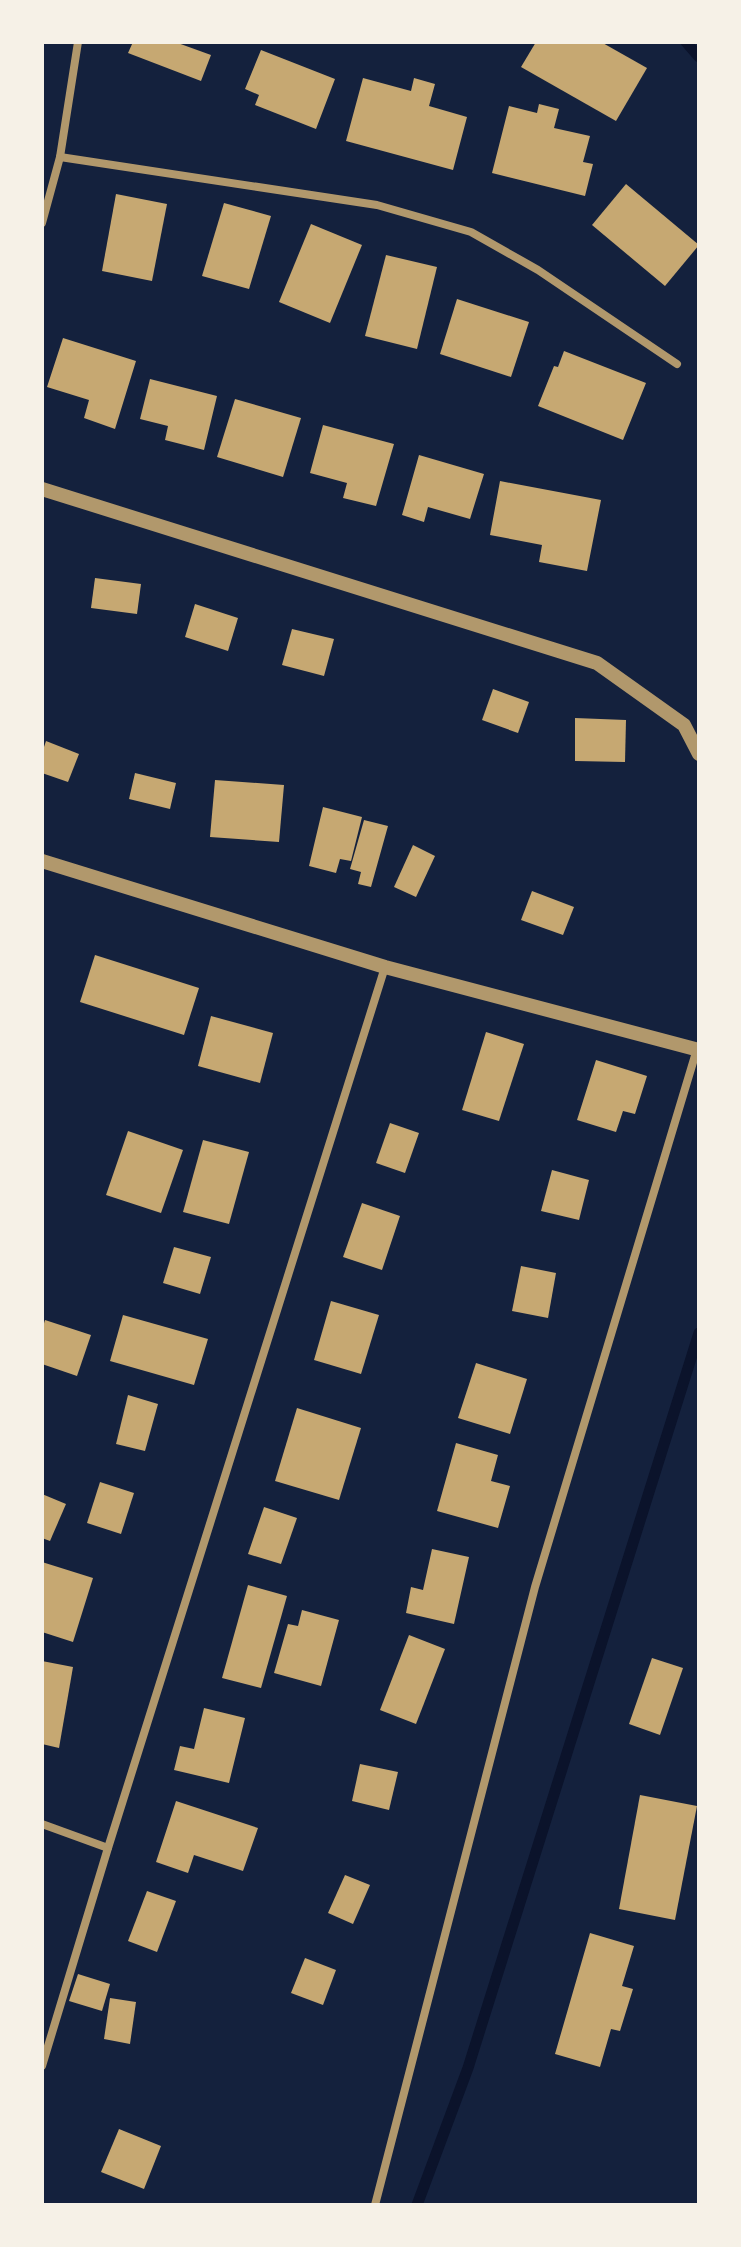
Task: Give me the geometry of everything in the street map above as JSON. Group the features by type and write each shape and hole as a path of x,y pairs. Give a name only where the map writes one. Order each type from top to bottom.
{"street":[{"path":"42,223 60,157 78,42"},
{"path":"60,157 377,205 471,232 538,270 677,364"},
{"path":"42,489 597,663 684,725 699,754"},
{"path":"42,861 385,967 698,1046 535,1587 375,2205"},
{"path":"42,2066 385,967"},
{"path":"42,1824 108,1848"}],"building":[{"path":"133,42 175,42 211,55 201,81 128,53"},
{"path":"536,42 601,42 647,68 616,121 521,67"},
{"path":"261,50 335,79 316,129 255,105 259,95 245,89"},
{"path":"363,78 411,91 414,78 435,84 429,106 467,117 453,170 346,141"},
{"path":"539,104 559,109 554,128 590,136 583,162 593,164 585,196 492,173 509,106 537,113"},
{"path":"626,184 699,245 665,286 592,225"},
{"path":"116,194 167,204 152,281 102,271"},
{"path":"224,203 271,216 249,289 202,276"},
{"path":"311,224 362,245 330,323 279,302"},
{"path":"386,255 437,267 417,349 365,336"},
{"path":"457,299 529,322 511,377 440,354"},
{"path":"63,338 136,361 115,429 84,418 89,400 47,387"},
{"path":"564,351 646,383 623,440 538,406 554,366 558,367"},
{"path":"150,379 217,396 204,450 165,440 168,426 140,419"},
{"path":"235,399 301,418 283,477 217,457"},
{"path":"323,425 394,444 376,506 343,498 347,483 310,473"},
{"path":"419,455 484,474 470,519 428,507 424,522 402,515"},
{"path":"500,481 601,500 587,571 539,562 542,545 490,535"},
{"path":"95,578 141,584 137,614 91,608"},
{"path":"195,604 238,618 228,651 185,637"},
{"path":"292,629 334,639 324,676 282,665"},
{"path":"493,689 529,702 518,733 482,720"},
{"path":"575,718 626,720 625,762 575,761"},
{"path":"46,741 79,754 68,782 42,773 42,753"},
{"path":"135,773 176,783 170,809 129,799"},
{"path":"215,780 284,785 279,842 210,837"},
{"path":"323,807 362,817 351,861 340,859 336,873 309,866"},
{"path":"364,820 388,826 371,887 358,884 361,872 350,869"},
{"path":"413,845 435,856 416,897 394,887"},
{"path":"532,891 574,907 563,935 521,920"},
{"path":"95,955 199,988 184,1035 80,1002"},
{"path":"211,1016 273,1033 260,1083 198,1066"},
{"path":"486,1032 524,1044 499,1121 462,1110"},
{"path":"596,1060 647,1076 635,1114 623,1111 616,1132 577,1120"},
{"path":"390,1123 419,1133 405,1173 376,1163"},
{"path":"128,1131 183,1150 161,1213 106,1195"},
{"path":"203,1140 249,1152 229,1224 183,1212"},
{"path":"552,1170 589,1180 579,1220 541,1211"},
{"path":"362,1203 400,1216 382,1270 343,1257"},
{"path":"174,1247 211,1257 200,1294 163,1283"},
{"path":"521,1266 556,1273 548,1318 512,1311"},
{"path":"331,1301 379,1315 361,1374 314,1360"},
{"path":"123,1315 208,1339 194,1385 110,1361"},
{"path":"45,1320 91,1335 77,1376 42,1364"},
{"path":"476,1363 527,1379 510,1434 458,1418"},
{"path":"128,1395 158,1404 145,1451 116,1444"},
{"path":"297,1408 361,1428 339,1500 275,1481"},
{"path":"456,1443 498,1455 491,1481 510,1486 498,1528 437,1511"},
{"path":"100,1482 134,1493 121,1534 87,1523"},
{"path":"42,1494 66,1504 50,1541 42,1538"},
{"path":"264,1507 297,1518 281,1564 248,1554"},
{"path":"432,1549 469,1557 454,1624 406,1613 411,1587 423,1590"},
{"path":"42,1562 93,1578 73,1642 42,1632"},
{"path":"248,1585 287,1596 261,1688 222,1678"},
{"path":"302,1610 339,1620 321,1686 274,1673 288,1624 298,1626"},
{"path":"409,1635 445,1649 416,1724 380,1710"},
{"path":"652,1658 683,1668 660,1735 629,1724"},
{"path":"42,1661 73,1667 59,1748 42,1744"},
{"path":"204,1708 245,1718 229,1783 174,1770 180,1746 194,1749"},
{"path":"360,1764 398,1772 389,1810 352,1801"},
{"path":"640,1795 697,1806 675,1920 619,1909"},
{"path":"176,1801 258,1828 243,1871 194,1855 188,1873 156,1862"},
{"path":"345,1875 370,1885 353,1924 328,1913"},
{"path":"147,1891 176,1901 157,1952 128,1941"},
{"path":"590,1933 634,1946 622,1986 633,1989 620,2031 611,2029 600,2067 555,2054"},
{"path":"305,1958 336,1970 323,2005 291,1993"},
{"path":"78,1974 110,1984 102,2011 69,2001"},
{"path":"110,1998 136,2002 130,2044 104,2039"},
{"path":"119,2129 161,2146 144,2189 101,2172"}],"waterway":[{"path":"686,42 699,57"},
{"path":"417,2205 468,2068 699,1333"}]}
